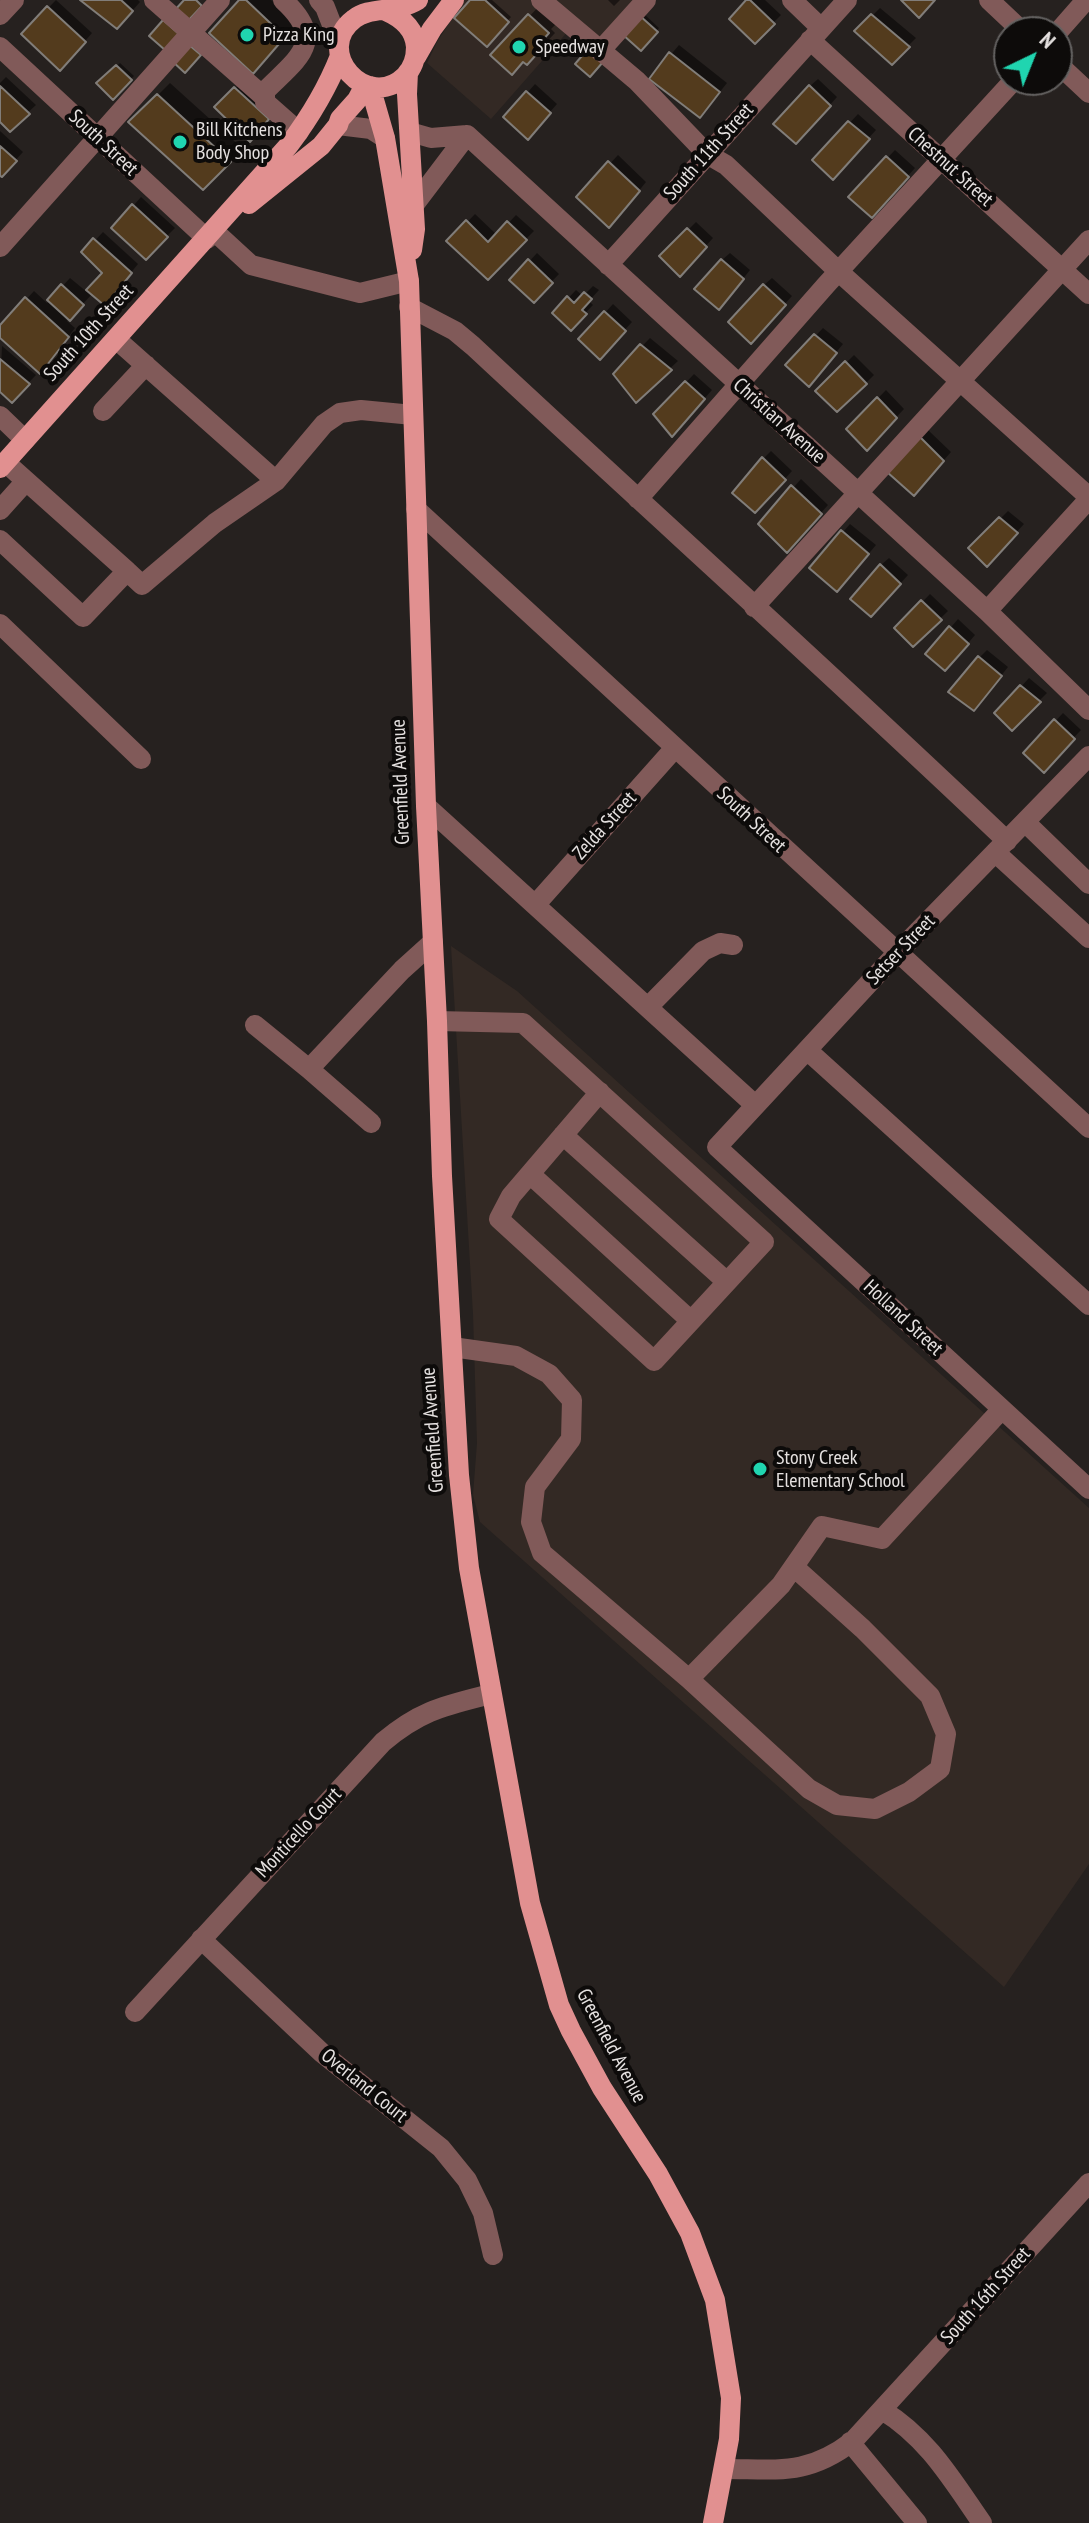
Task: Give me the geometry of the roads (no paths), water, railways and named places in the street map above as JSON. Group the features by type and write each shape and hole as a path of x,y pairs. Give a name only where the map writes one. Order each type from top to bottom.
{"main road":[{"path":"418,0 405,7 373,7 350,21 343,31 339,50 349,74 368,86 395,83 411,66 432,29 454,0"},
{"path":"373,7 398,16 407,25 416,48 411,66"},
{"name":"South 10th Street","path":"2,465 299,132 328,86 339,50"},
{"name":"Greenfield Avenue","path":"411,66 407,94 415,229 409,307 426,806 442,1176 459,1475 469,1568 530,1903 559,2005 602,2088 690,2233 715,2300 731,2398 729,2439 713,2523"},
{"name":"South 10th Street","path":"210,235 321,146 368,86"},
{"name":"Greenfield Avenue","path":"368,86 385,138 409,281"}],"street":[{"path":"0,15 14,0"},
{"path":"154,0 299,132"},
{"path":"0,247 220,0"},
{"path":"263,96 305,48 303,22 283,0"},
{"path":"319,0 325,7 339,50"},
{"path":"541,0 648,92 707,154 726,165 1089,498 987,611"},
{"path":"600,51 646,0"},
{"name":"Chestnut Street","path":"792,0 816,34 941,159 1089,294"},
{"name":"South 11th Street","path":"608,265 847,0"},
{"path":"989,0 1006,16"},
{"path":"1072,16 1086,0"},
{"name":"South Street","path":"0,47 97,137 210,235 251,265 360,293 409,281"},
{"path":"1073,78 1089,93"},
{"path":"638,499 838,271 999,96"},
{"path":"338,125 371,129 385,138"},
{"path":"410,132 431,138 467,135"},
{"path":"414,205 467,135"},
{"name":"Christian Avenue","path":"467,135 987,611 1089,710"},
{"path":"754,607 1089,240"},
{"path":"409,307 455,331 473,346 911,749 1089,938"},
{"path":"116,339 276,481"},
{"path":"103,411 146,365"},
{"path":"2,465 26,481 142,585 215,523 276,481 324,424 340,413 361,410 413,415"},
{"path":"0,416 25,440"},
{"path":"0,510 26,481"},
{"name":"South Street","path":"416,509 1089,1128"},
{"path":"0,540 83,617 127,571"},
{"path":"0,624 141,759"},
{"name":"Zelda Street","path":"536,904 674,749"},
{"name":"Setser Street","path":"717,1147 897,953 1089,756"},
{"path":"426,806 755,1105"},
{"path":"1025,822 1089,884"},
{"path":"309,1069 402,970 433,942"},
{"path":"648,1007 703,951 720,943 733,945"},
{"path":"437,1021 523,1023 600,1092 764,1242 654,1361 499,1219 511,1196 600,1092"},
{"path":"255,1025 371,1123"},
{"path":"807,1050 1089,1305"},
{"path":"563,1135 727,1282"},
{"name":"Holland Street","path":"717,1147 1002,1409 1085,1476"},
{"path":"530,1174 691,1321"},
{"path":"452,1347 516,1356 549,1374 572,1400 571,1439 535,1487 531,1522 542,1553 689,1679 809,1789 837,1805 875,1809 909,1792 940,1769 946,1734 930,1696 863,1629 794,1567"},
{"path":"689,1679 781,1585 822,1526 882,1539 1002,1409"},
{"name":"Monticello Court","path":"135,2012 383,1742 423,1714 491,1694"},
{"name":"Overland Court","path":"201,1939 322,2053 441,2148 467,2180 478,2202 493,2255"},
{"name":"South 16th Street","path":"724,2469 794,2469 815,2464 836,2453 882,2410 1089,2183"},
{"path":"882,2410 925,2442 982,2523"},
{"path":"850,2442 917,2523"}],"place":[{"name":"Pizza King","path":"247,35"},
{"name":"Speedway","path":"519,47"},
{"name":"Bill Kitchens Body Shop","path":"180,142"},
{"name":"Stony Creek Elementary School","path":"760,1469"}]}
